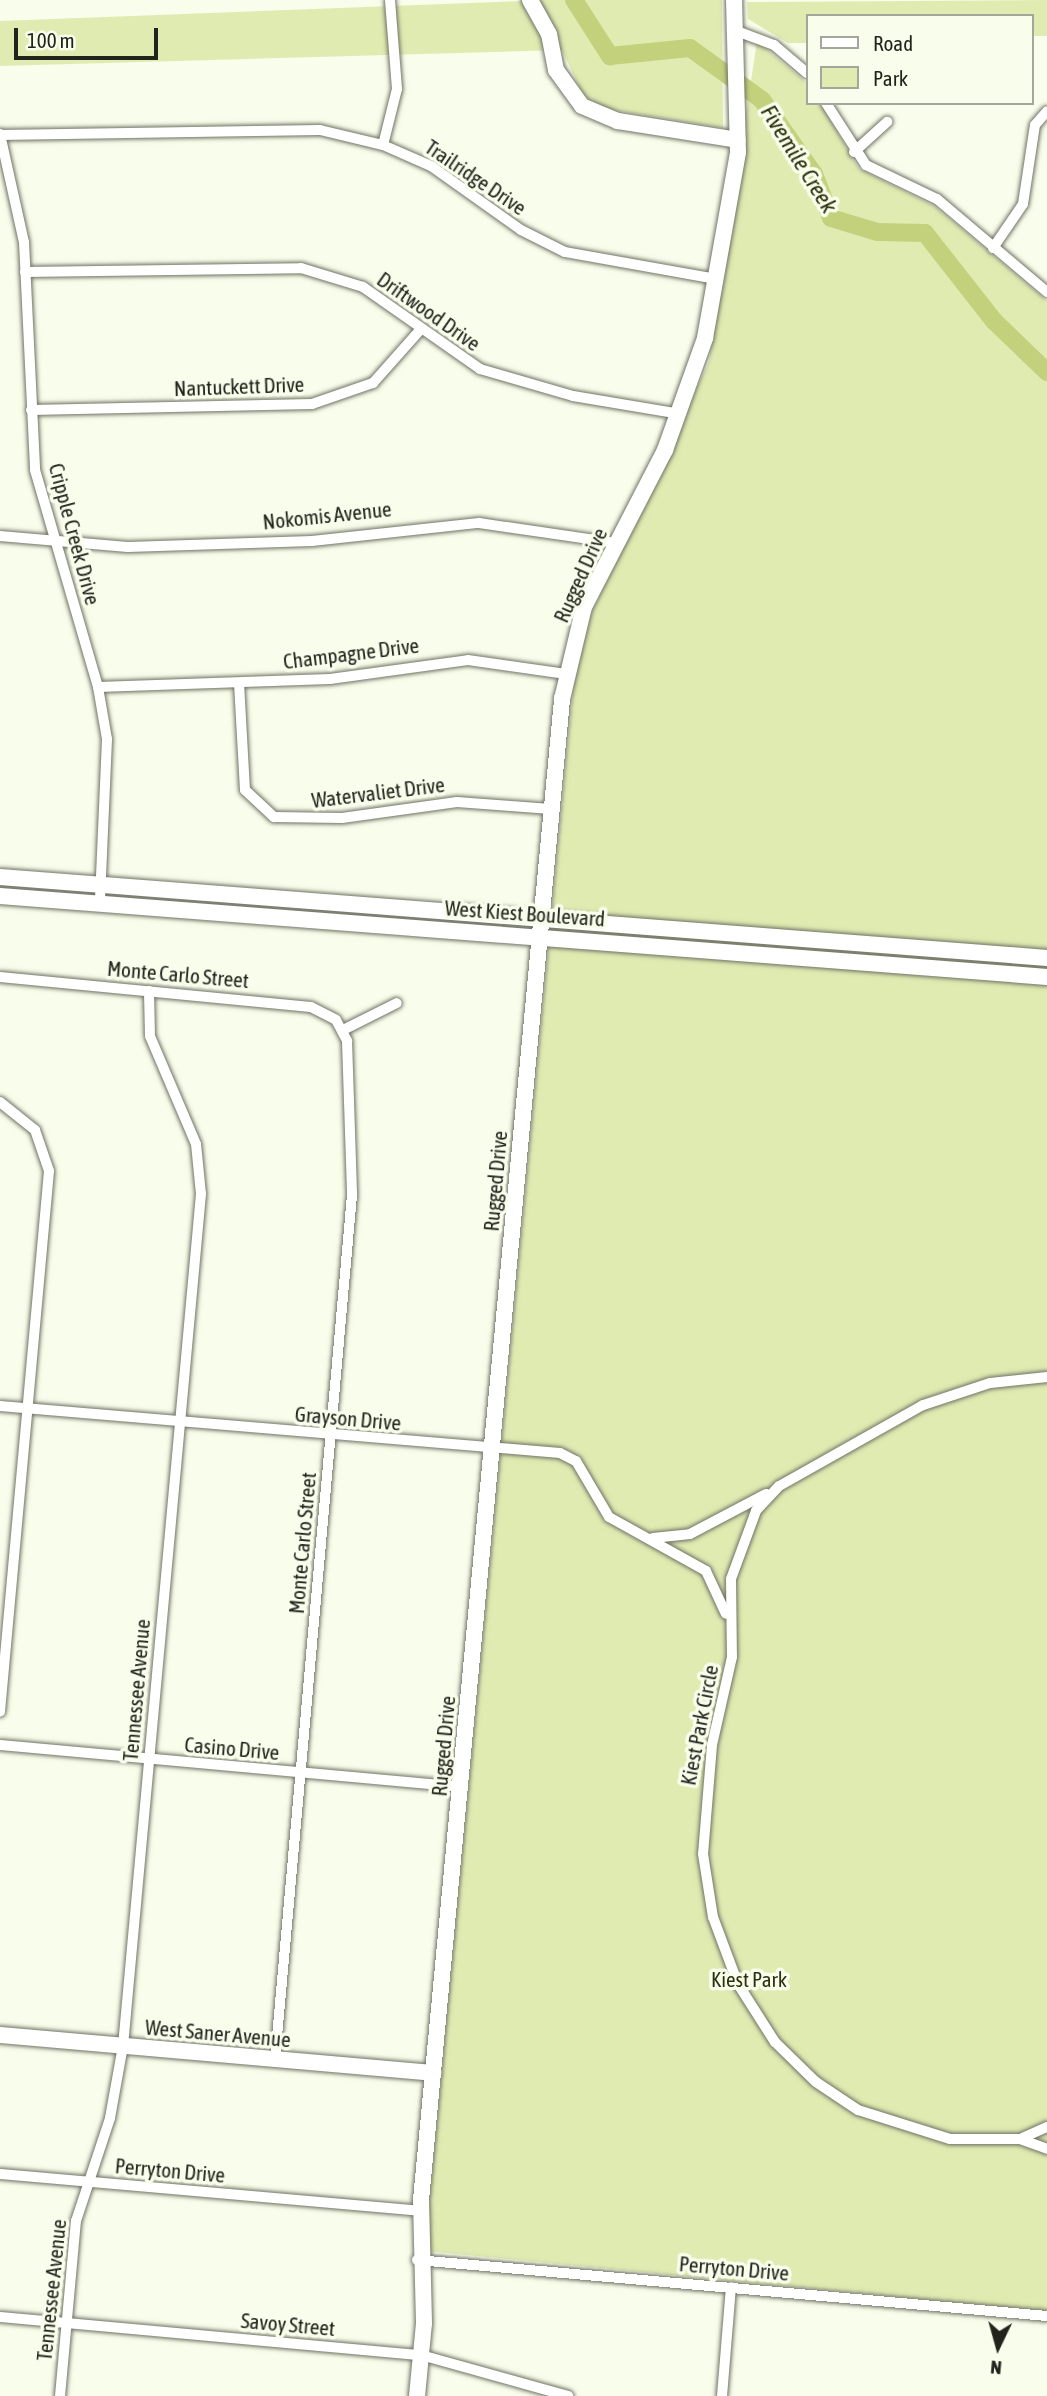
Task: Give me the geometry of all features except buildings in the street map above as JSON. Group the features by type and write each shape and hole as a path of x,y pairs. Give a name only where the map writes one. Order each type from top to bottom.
{"street":[{"path":"383,145 397,89 390,0"},
{"path":"530,0 549,34 555,70 582,106 618,121 738,140"},
{"name":"Rugged Drive","path":"417,2396 421,2355 417,2260 420,2211 566,674 584,607 681,414 716,279 738,140 734,0"},
{"path":"734,30 755,34 806,72"},
{"path":"827,105 854,152 875,173 937,199 1047,292"},
{"path":"993,248 1023,204 1035,125 1047,111"},
{"path":"854,152 887,122"},
{"name":"Trailridge Drive","path":"0,134 287,128 383,145 431,166 565,253 716,279"},
{"name":"Cripple Creek Drive","path":"0,134 19,202 35,470 98,687 107,738 100,902"},
{"name":"Driftwood Drive","path":"25,272 301,268 363,287 480,369 510,380 681,414"},
{"name":"Nantuckett Drive","path":"31,410 312,404 373,383 421,329"},
{"name":"Nokomis Avenue","path":"0,536 128,547 312,541 455,523 616,543"},
{"name":"Champagne Drive","path":"98,687 330,679 454,661 566,674"},
{"name":"Watervaliet Drive","path":"239,683 245,790 274,817 342,818 457,802 551,810"},
{"name":"West Kiest Boulevard","path":"0,877 319,900 540,927 1047,977"},
{"name":"West Kiest Boulevard","path":"0,896 318,918 540,927 1047,958"},
{"path":"318,918 319,900"},
{"name":"Monte Carlo Street","path":"0,976 311,1007 343,1030 350,1058 352,1195 275,2059"},
{"name":"Tennessee Avenue","path":"60,2396 76,2221 91,2182 123,2046 180,1422 199,1166 189,1122 150,1036 149,991"},
{"path":"343,1030 397,1003"},
{"path":"0,1102 35,1130 49,1171 0,1712"},
{"path":"653,1538 690,1534 771,1492 923,1405 990,1383 1047,1377"},
{"name":"Grayson Drive","path":"0,1406 570,1456 608,1517 653,1538 706,1571 730,1627"},
{"name":"Kiest Park Circle","path":"771,1492 734,1562 730,1627 732,1657 712,1745 703,1854 713,1917 738,1984 775,2042 816,2082 858,2110 950,2138 1020,2139 1047,2127"},
{"name":"Casino Drive","path":"0,1745 460,1787"},
{"name":"West Saner Avenue","path":"0,2035 433,2073"},
{"path":"1020,2139 1047,2149"},
{"name":"Perryton Drive","path":"0,2174 420,2211"},
{"name":"Perryton Drive","path":"417,2260 1047,2316"},
{"path":"722,2396 731,2287"},
{"name":"Savoy Street","path":"0,2317 421,2355 568,2396"}],"green space":[{"path":"548,0 722,0 723,128 608,109 583,95 562,50 0,66 0,21"},
{"path":"1047,0 1047,36 1033,36 1033,14 806,14 806,43 788,43 748,19 747,2"},
{"name":"Kiest Park","path":"757,41 806,82 806,105 821,105 859,169 934,206 1047,301 1047,2311 425,2251 575,671 590,616 709,362"}],"waterway":[{"name":"Fivemile Creek","path":"574,0 610,56 690,48 762,100 814,174 831,218 877,232 925,233 994,321 1047,372"}]}
